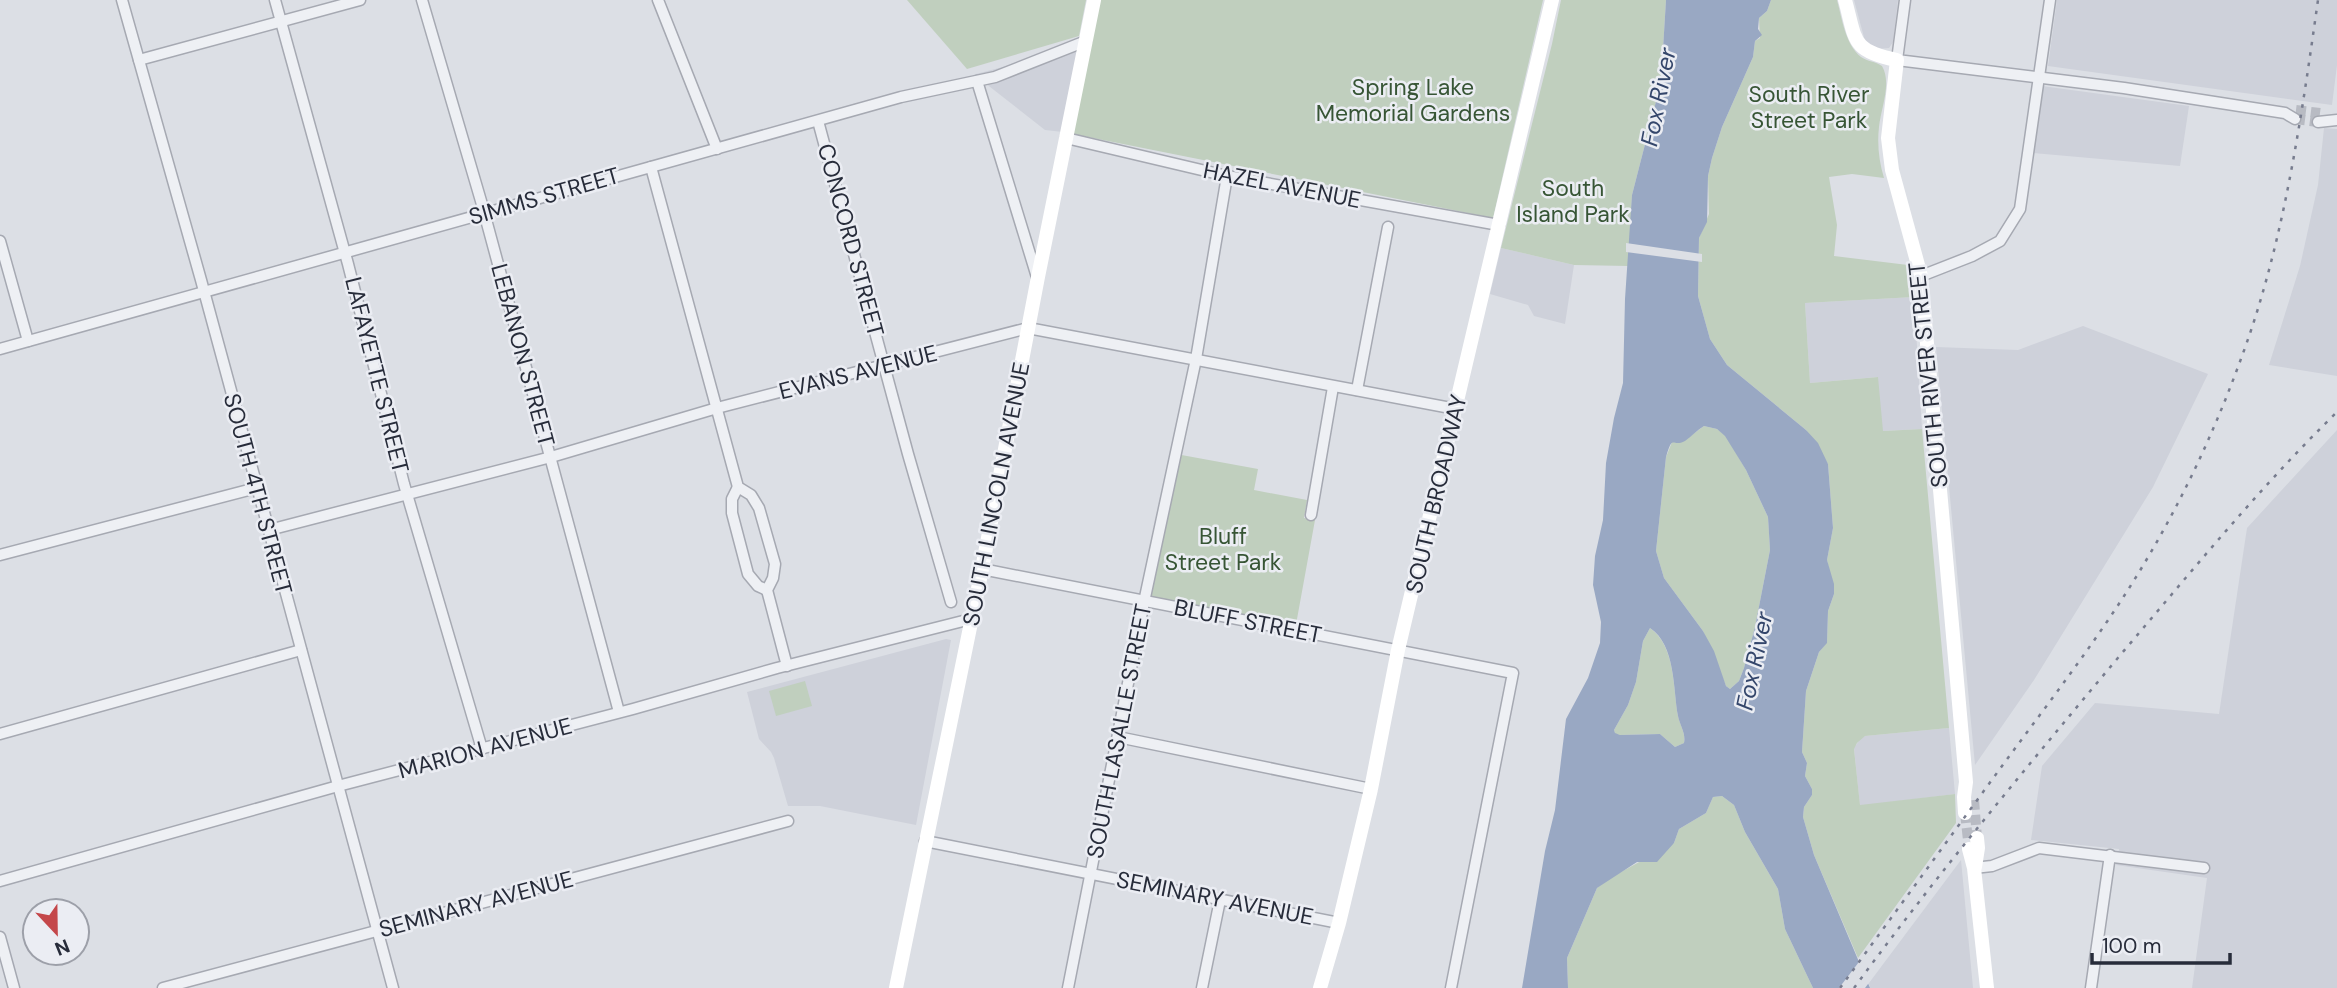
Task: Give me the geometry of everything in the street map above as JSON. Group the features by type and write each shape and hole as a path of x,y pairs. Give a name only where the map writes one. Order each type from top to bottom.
{"street":[{"name":"SOUTH 4TH STREET","path":"122,0 393,988"},
{"name":"LAFAYETTE STREET","path":"275,0 345,253 407,495 482,749"},
{"path":"139,60 360,0"},
{"name":"LEBANON STREET","path":"422,0 484,213 619,712"},
{"path":"658,0 717,149"},
{"name":"SOUTH LINCOLN AVENUE","path":"896,988 1094,0"},
{"name":"SOUTH BROADWAY","path":"1320,988 1339,923 1371,789 1398,650 1552,0"},
{"path":"1845,0 1858,45 1873,55 2039,76 2296,114"},
{"path":"1896,60 1905,0"},
{"path":"1921,276 1972,256 2000,241 2020,209 2050,0"},
{"name":"SIMMS STREET","path":"0,349 901,97 995,77 1086,41"},
{"name":"SOUTH RIVER STREET","path":"1896,60 1888,138 1892,170 1921,276 1970,807"},
{"path":"977,81 1038,277"},
{"path":"2319,118 2334,120"},
{"name":"CONCORD STREET","path":"818,121 951,602"},
{"name":"HAZEL AVENUE","path":"1066,138 1226,181 1499,225"},
{"path":"651,167 738,487 732,499 732,513 748,574 758,586 767,590"},
{"name":"SOUTH LASALLE STREET","path":"1068,988 1144,602 1196,359 1226,181"},
{"path":"1357,390 1388,227"},
{"path":"0,241 28,341"},
{"name":"EVANS AVENUE","path":"269,530 551,457 717,408 1028,328 1456,409"},
{"path":"1311,515 1333,387"},
{"path":"738,487 751,495 759,508 775,564 773,578 767,590 787,666"},
{"path":"0,555 256,488"},
{"name":"BLUFF STREET","path":"982,569 1513,673 1451,988"},
{"name":"MARION AVENUE","path":"0,881 338,786 787,666 971,620"},
{"path":"0,734 301,650"},
{"path":"1118,737 1371,789"},
{"name":"SEMINARY AVENUE","path":"163,988 788,821"},
{"name":"SEMINARY AVENUE","path":"925,841 1339,923"},
{"path":"1973,844 1978,848 1975,868 1987,988"},
{"path":"1975,868 1992,866 2039,848 2204,868"},
{"path":"2091,988 2110,855"},
{"path":"1202,988 1220,900"},
{"path":"0,937 14,988"}],"shaded area":[{"path":"1854,0 1898,0 1893,42 1889,48 1876,49 1865,41"},
{"path":"2057,0 2337,0 2337,65 2332,105 2048,66"},
{"path":"1082,46 1063,132 1045,130 976,76 976,74"},
{"path":"2042,86 2189,106 2180,166 2033,153"},
{"path":"2324,128 2337,129 2337,376 2269,365 2300,266 2318,185"},
{"path":"1501,248 1574,265 1565,324 1534,316 1528,305 1490,294"},
{"path":"1914,297 1922,429 1882,431 1877,377 1810,383 1805,303"},
{"path":"2083,326 2208,374 2153,487 2034,680 1975,765 1936,347 2018,350"},
{"path":"2337,430 2337,988 2192,988 2207,878 2116,865 2119,849 2031,840 2042,766 2095,703 2219,714 2247,528"},
{"path":"946,639 951,640 916,825 820,806 788,806 774,758 759,739 747,692"},
{"path":"1949,728 1955,794 1860,806 1854,748 1861,738"},
{"path":"1961,860 1973,988 1870,988 1869,983"}],"green space":[{"path":"907,0 1086,0 1079,36 967,69"},
{"name":"Spring Lake Memorial Gardens","path":"1099,0 1543,0 1493,218 1073,134"},
{"name":"South Island Park","path":"1561,0 1666,0 1661,82 1632,195 1629,266 1574,265 1501,248"},
{"name":"South River Street Park","path":"1771,0 1837,0 1851,45 1861,57 1882,66 1886,88 1878,140 1884,178 1852,174 1829,177 1837,225 1834,256 1908,265 1914,297 1805,303 1810,383 1878,377 1883,431 1922,429 1949,728 1865,736 1854,749 1860,805 1955,794 1956,823 1858,958 1814,855 1803,817 1804,807 1812,795 1805,776 1807,763 1802,752 1806,691 1819,652 1827,642 1828,611 1834,594 1827,560 1833,528 1828,464 1806,430 1727,365 1710,339 1698,296 1699,238 1709,214 1708,176 1712,158 1722,127 1753,57 1755,41 1760,38 1759,18 1767,11"},
{"path":"1704,426 1717,429 1726,436 1746,470 1768,517 1770,550 1755,627 1739,681 1730,689 1726,686 1703,631 1664,578 1656,551 1666,457 1672,442 1685,440"},
{"name":"Bluff Street Park","path":"1176,454 1258,469 1254,490 1307,500 1304,518 1315,520 1295,630 1144,602"},
{"path":"1650,628 1665,646 1672,669 1678,716 1684,733 1684,743 1675,747 1660,734 1620,735 1615,734 1614,730 1628,705 1636,682 1643,641"},
{"path":"805,681 812,706 776,716 769,691"},
{"path":"1722,796 1734,805 1745,832 1778,889 1785,929 1813,988 1568,988 1567,958 1597,888 1674,843 1679,829 1706,813 1713,797"}],"water":[{"name":"Fox River","path":"1666,0 1771,0 1767,11 1759,18 1758,29 1762,35 1755,41 1753,57 1722,127 1712,158 1708,176 1707,222 1699,238 1698,296 1710,339 1727,365 1806,430 1818,443 1828,464 1833,528 1827,560 1834,594 1828,611 1827,643 1819,652 1806,691 1802,752 1807,763 1805,776 1812,795 1804,807 1803,817 1814,855 1870,988 1813,988 1785,929 1778,889 1745,832 1734,805 1722,796 1713,797 1706,813 1679,829 1674,843 1657,862 1637,862 1597,888 1567,958 1568,988 1522,988 1545,851 1555,810 1566,719 1588,678 1600,643 1601,622 1593,585 1595,556 1603,520 1606,463 1623,383 1632,195 1661,82","holes":["1704,426 1717,429 1725,436 1746,470 1768,517 1770,550 1755,627 1739,681 1730,689 1726,686 1714,651 1703,631 1664,578 1656,551 1668,450 1672,443 1685,441","1650,628 1665,645 1672,669 1678,716 1684,733 1684,743 1675,747 1660,734 1620,735 1614,730 1628,705 1636,682 1643,641"]}],"pier":[{"path":"1626,243 1702,254 1702,262 1626,252"},
{"path":"1862,958 1871,980 1865,988 1839,988"}],"tunnel":[{"path":"2296,110 2320,113"},
{"path":"2295,119 2318,122"},
{"path":"1974,800 1977,838"},
{"path":"1965,813 1969,849"}],"railway":[{"path":"1840,988 2096,637 2144,565 2191,478 2242,356 2269,269 2298,135 2318,0"},
{"path":"1854,988 1952,860 2122,653 2200,560 2337,412"}]}
